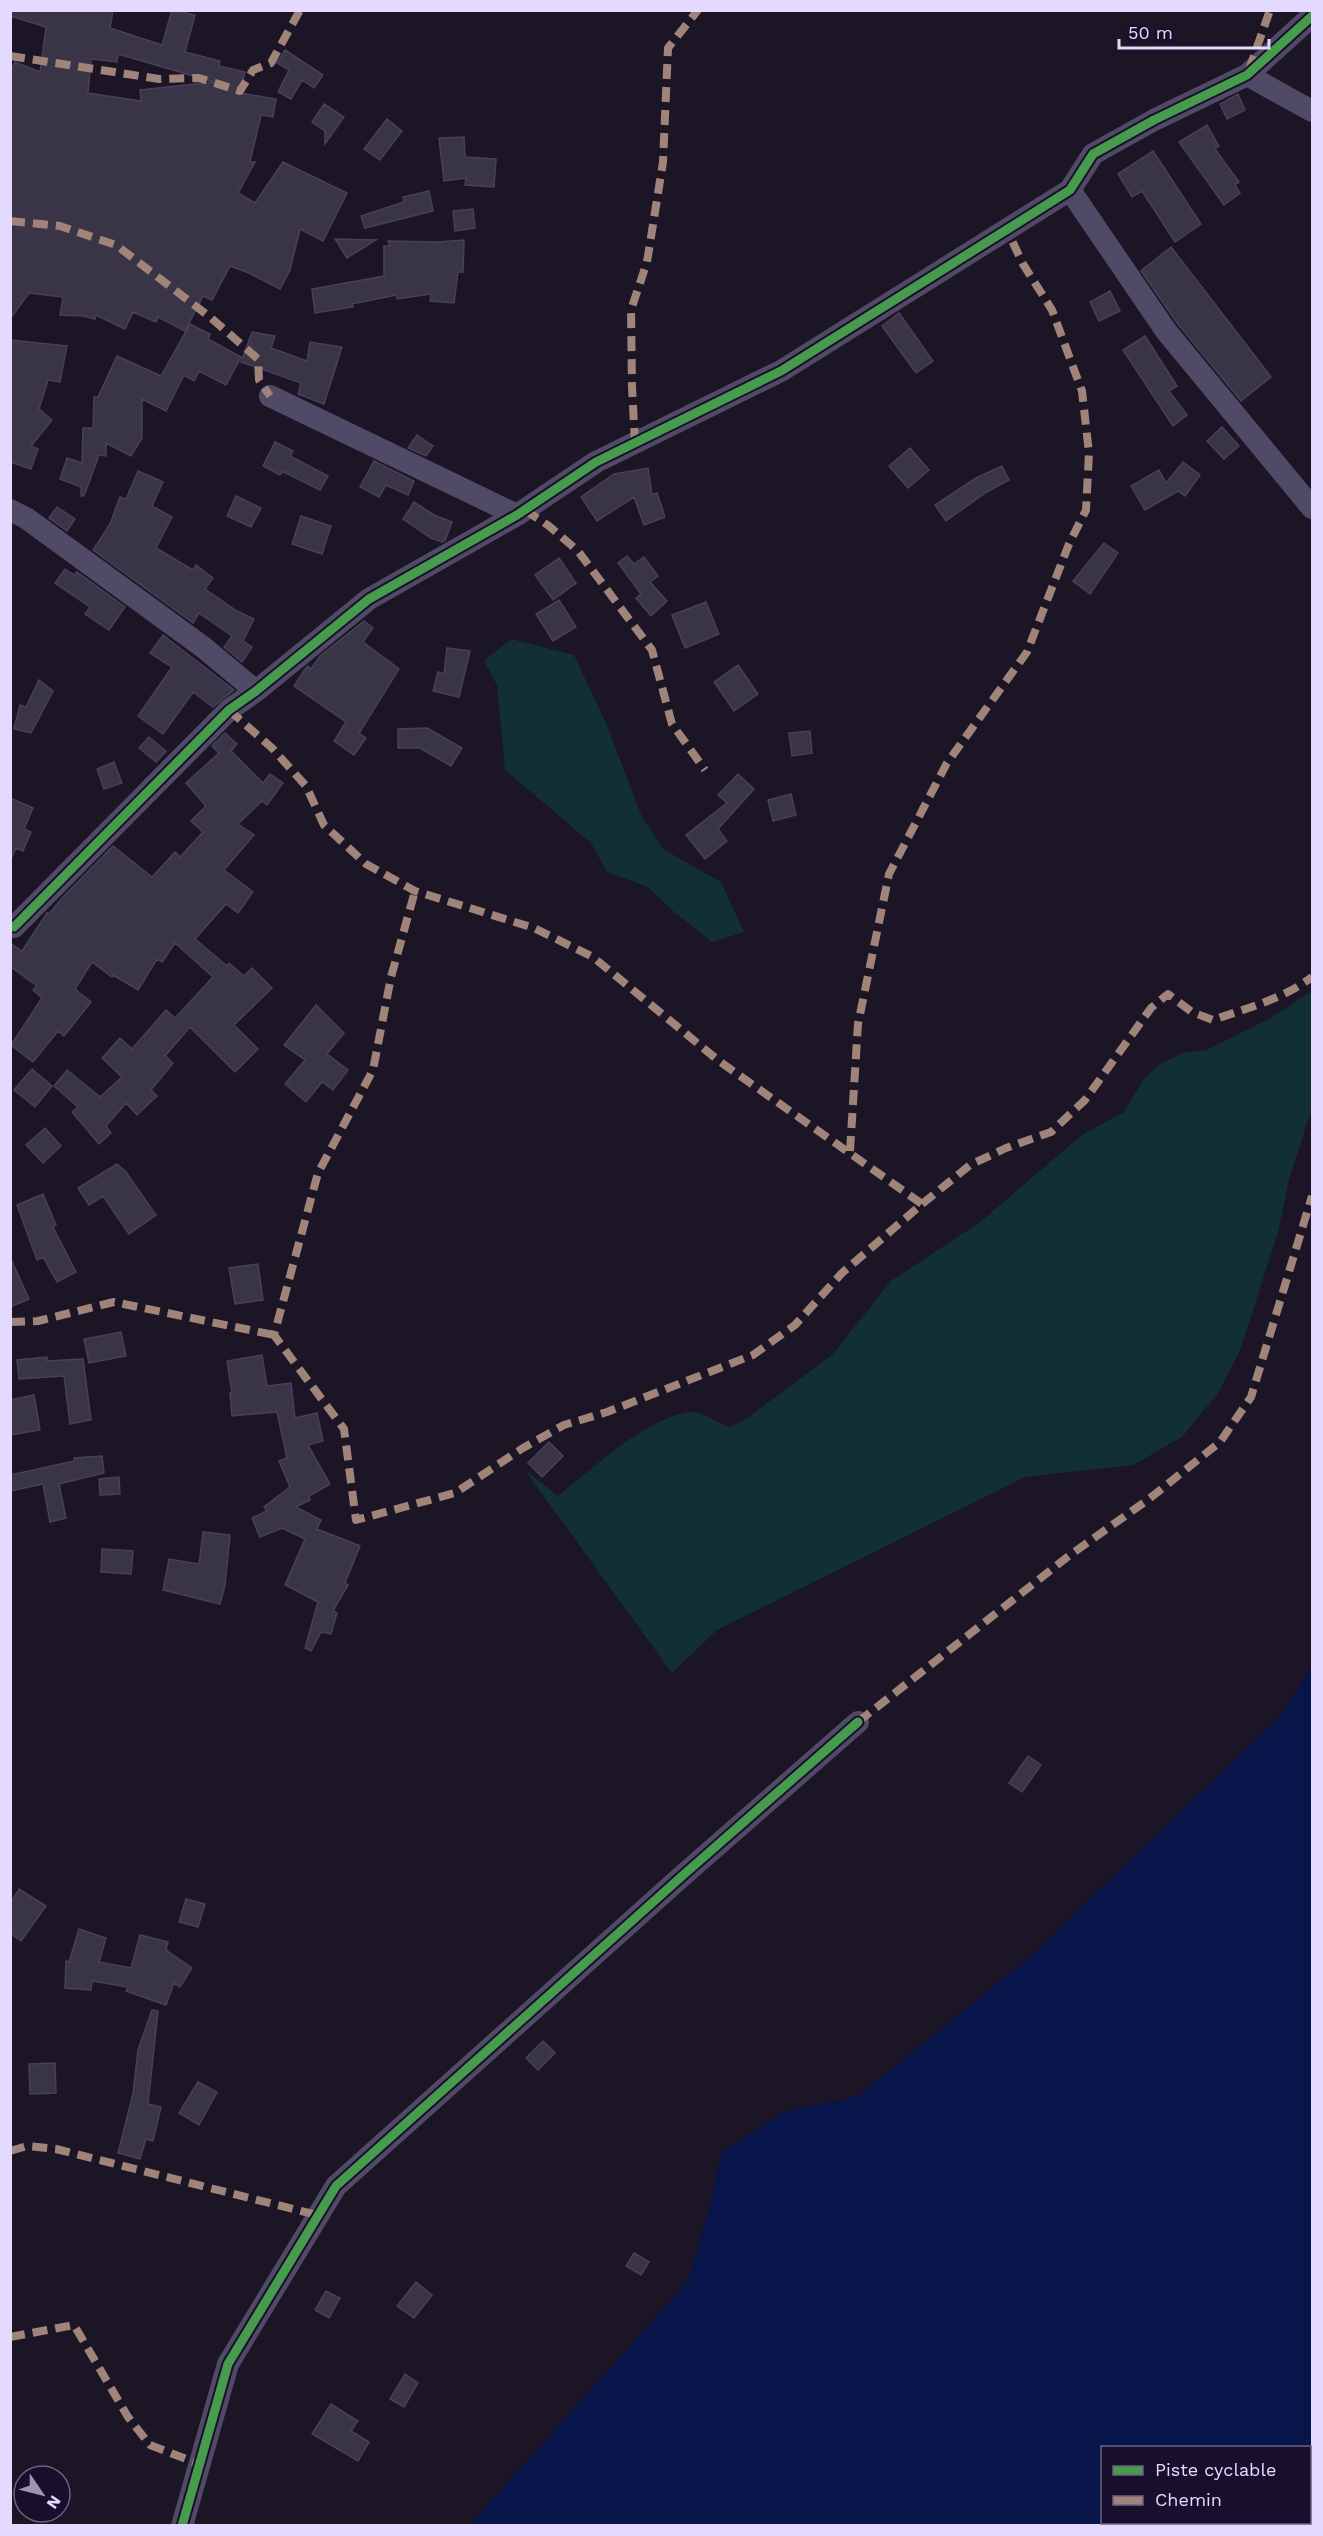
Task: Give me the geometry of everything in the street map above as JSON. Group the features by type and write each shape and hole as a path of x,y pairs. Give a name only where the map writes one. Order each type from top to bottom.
{"street":[{"path":"12,928 229,710 256,691 369,599 517,516 596,462 782,371 1070,190 1094,154 1154,120 1247,75 1312,16"},
{"path":"1247,75 1312,111"},
{"path":"1070,190 1166,331 1312,508"},
{"path":"270,396 517,516"},
{"path":"10,510 26,518 194,640 256,691"},
{"path":"182,2526 228,2364 336,2186 681,1876 858,1722"}],"green space":[{"path":"511,639 574,655 606,723 642,817 663,849 721,882 744,932 712,942 672,910 648,887 607,872 591,843 505,770 497,685 484,661"},
{"path":"1312,991 1312,1108 1289,1179 1278,1233 1239,1353 1218,1393 1183,1436 1134,1465 1025,1477 717,1630 672,1673 524,1469 558,1496 620,1446 673,1416 694,1412 729,1427 740,1423 832,1355 891,1281 979,1223 1083,1134 1124,1112 1143,1080 1160,1064 1183,1053 1206,1050 1269,1019"}],"shaded area":[{"path":"1312,1665 1312,2525 470,2525 688,2281 710,2206 722,2153 784,2112 858,2096 1028,1959 1284,1712"}],"building":[{"path":"10,10 113,10 110,28 162,45 172,10 195,15 185,52 220,61 219,66 245,72 240,93 276,99 273,117 261,115 250,162 255,162 238,193 255,203 283,162 347,193 323,241 300,229 290,270 280,289 230,266 212,300 203,296 185,331 158,317 156,322 133,312 125,329 96,315 95,319 60,315 63,297 29,293 10,319 10,72 15,62 40,72 46,27 10,16","holes":["118,54 214,82 140,90 141,101 88,93 91,59 117,62"]},
{"path":"285,50 323,75 314,88 302,80 291,99 278,92 289,70 277,63"},
{"path":"1238,94 1245,110 1227,119 1220,104"},
{"path":"324,104 344,117 325,144 325,131 312,122"},
{"path":"387,119 402,131 380,160 364,149"},
{"path":"1207,125 1219,146 1215,149 1239,182 1235,185 1240,193 1224,205 1179,142"},
{"path":"464,137 465,157 496,159 494,187 465,185 466,178 444,181 439,138"},
{"path":"1153,151 1201,224 1175,242 1142,191 1132,197 1118,174"},
{"path":"429,191 433,211 365,228 361,216 404,202 403,197"},
{"path":"473,209 475,228 455,231 453,211"},
{"path":"335,239 376,240 347,258"},
{"path":"464,240 463,272 458,272 454,303 430,301 431,294 397,299 396,295 352,304 353,307 315,313 312,289 384,276 384,246 390,246 388,241"},
{"path":"1171,247 1271,377 1241,401 1177,323 1141,271"},
{"path":"1110,291 1120,311 1099,321 1090,302"},
{"path":"899,313 933,361 916,373 882,326"},
{"path":"190,324 210,334 208,339 241,357 226,385 199,371 194,381 184,375 166,411 142,399 142,438 131,456 106,443 106,456 99,455 84,496 81,496 81,487 60,479 67,458 82,463 83,428 93,428 94,397 98,397 117,356 161,376"},
{"path":"252,332 275,336 271,348 307,361 310,342 342,347 324,404 298,394 301,383 241,362"},
{"path":"1145,336 1177,386 1169,391 1187,415 1173,426 1123,350"},
{"path":"10,340 67,346 60,382 48,380 39,409 52,420 31,446 38,449 31,469 10,462"},
{"path":"1222,427 1239,446 1224,459 1207,441"},
{"path":"417,435 433,446 426,456 408,448"},
{"path":"275,442 293,451 290,456 328,476 320,490 282,471 280,475 263,466"},
{"path":"910,448 929,470 908,488 889,466"},
{"path":"374,461 414,481 408,495 386,485 379,497 360,487"},
{"path":"1183,462 1200,475 1185,496 1178,491 1145,510 1131,486 1159,470 1166,483"},
{"path":"1002,466 1009,480 985,493 946,521 935,505 976,478"},
{"path":"648,468 652,495 657,493 665,517 644,525 634,497 597,521 581,497 614,474"},
{"path":"138,471 163,482 152,506 172,517 156,548 193,570 196,565 213,578 205,589 237,611 254,619 243,641 252,647 242,662 224,647 232,636 199,613 193,623 93,550 110,524 120,497 126,499"},
{"path":"236,496 261,508 251,527 227,516"},
{"path":"414,502 434,515 452,522 445,541 431,538 403,519"},
{"path":"57,507 75,519 67,531 49,518"},
{"path":"301,516 331,526 322,554 292,544"},
{"path":"1104,543 1118,553 1090,594 1073,581"},
{"path":"627,556 634,564 644,557 658,576 650,582 667,601 651,616 636,598 641,594 618,563"},
{"path":"559,558 576,583 553,600 535,575"},
{"path":"65,569 74,575 77,572 125,607 109,630 85,614 90,607 55,583"},
{"path":"559,600 576,627 553,641 536,614"},
{"path":"706,602 719,634 685,648 672,615"},
{"path":"364,621 373,628 363,642 399,669 359,733 366,738 354,755 334,741 346,722 294,686 308,666 311,669 320,656"},
{"path":"163,635 234,690 213,707 193,692 163,734 138,716 172,667 150,653"},
{"path":"447,648 470,651 459,697 433,691 438,672 444,674"},
{"path":"738,665 758,694 734,711 714,682"},
{"path":"39,680 53,691 31,733 14,729 20,705 26,707"},
{"path":"427,728 462,748 451,766 420,748 398,748 398,729"},
{"path":"810,731 812,753 792,756 789,733"},
{"path":"225,733 237,744 231,751 263,783 270,774 283,783 267,805 262,801 238,824 254,835 224,870 253,892 238,913 226,904 195,939 227,966 229,963 244,976 252,968 272,988 234,1025 258,1049 235,1072 190,1027 165,1056 173,1063 151,1090 157,1096 137,1115 126,1103 106,1126 111,1133 99,1144 72,1112 78,1107 54,1086 67,1070 100,1097 122,1077 102,1058 120,1038 132,1049 166,1010 175,1018 213,977 175,943 162,962 157,959 138,990 113,975 112,977 92,962 75,989 91,1002 64,1036 58,1031 33,1062 11,1045 42,998 33,990 37,986 10,966 10,943 22,951 47,913 49,914 113,846 152,877 175,852 180,857 203,832 191,821 206,806 186,783 219,753 212,746"},
{"path":"149,737 166,751 156,762 139,748"},
{"path":"114,762 122,783 104,789 97,769"},
{"path":"738,774 754,789 718,829 727,841 705,859 686,835 727,803 718,795"},
{"path":"791,794 796,815 773,821 768,800"},
{"path":"10,798 33,808 24,829 31,832 23,851 16,848 10,861"},
{"path":"316,1005 344,1033 327,1054 348,1070 333,1090 322,1082 306,1102 285,1084 305,1060 284,1045"},
{"path":"32,1069 52,1086 35,1107 14,1090"},
{"path":"45,1128 61,1146 43,1163 26,1145"},
{"path":"117,1164 126,1172 156,1215 129,1234 103,1196 89,1205 78,1188"},
{"path":"43,1194 56,1225 53,1227 76,1272 57,1282 43,1257 37,1260 17,1205"},
{"path":"10,1257 29,1299 10,1307"},
{"path":"258,1264 263,1300 235,1304 229,1268"},
{"path":"121,1332 126,1356 89,1363 84,1339"},
{"path":"262,1355 267,1386 291,1383 295,1418 317,1413 323,1441 308,1445 330,1484 309,1496 310,1500 296,1507 321,1520 317,1529 360,1546 345,1583 348,1585 333,1611 337,1613 331,1634 321,1632 311,1651 305,1648 318,1602 285,1585 305,1539 282,1528 260,1537 252,1518 267,1511 264,1507 290,1487 279,1461 287,1458 277,1412 232,1416 230,1393 232,1393 227,1361"},
{"path":"47,1357 47,1361 83,1359 91,1420 70,1424 64,1376 19,1379 17,1360"},
{"path":"34,1395 40,1430 10,1435 10,1400"},
{"path":"549,1442 563,1456 542,1477 528,1463"},
{"path":"102,1456 104,1473 59,1484 66,1518 50,1522 43,1484 10,1491 10,1475 74,1461 74,1458"},
{"path":"119,1477 120,1494 100,1495 99,1479"},
{"path":"203,1532 230,1535 225,1585 220,1604 163,1590 169,1559 199,1564"},
{"path":"102,1549 133,1551 131,1574 101,1572"},
{"path":"1028,1756 1041,1765 1022,1792 1009,1783"},
{"path":"19,1889 46,1906 21,1941 10,1933 10,1904"},
{"path":"186,1899 205,1904 198,1927 179,1922"},
{"path":"79,1929 106,1938 99,1962 131,1968 140,1935 168,1942 166,1950 192,1968 180,1987 174,1983 166,2005 126,1991 128,1987 92,1981 91,1990 65,1988 66,1961 69,1962"},
{"path":"152,2010 158,2011 148,2104 161,2107 153,2141 146,2139 140,2159 118,2153 133,2094 138,2050"},
{"path":"543,2041 555,2053 538,2070 526,2058"},
{"path":"55,2063 56,2093 30,2094 29,2064"},
{"path":"198,2082 217,2092 199,2125 179,2113"},
{"path":"634,2253 649,2262 641,2275 626,2266"},
{"path":"416,2282 432,2295 414,2318 397,2306"},
{"path":"326,2291 340,2298 329,2318 315,2310"},
{"path":"405,2374 418,2383 404,2407 390,2399"},
{"path":"331,2404 358,2421 351,2431 369,2442 358,2461 312,2434"}],"marked path":[{"path":"10,56 159,79 199,78 240,91 253,70 271,63 300,10"},
{"path":"635,443 631,310 647,262 663,162 668,48 698,10"},
{"path":"1249,70 1270,10"},
{"path":"10,221 60,226 116,245 210,317 258,359 259,380 270,396"},
{"path":"850,1151 858,1024 889,874 947,763 1027,652 1069,544 1086,510 1089,453 1082,391 1052,310 1023,264 1007,230"},
{"path":"525,510 549,526 578,551 652,650 672,724 705,770"},
{"path":"229,710 272,748 306,786 324,825 366,864 415,891 534,928 593,957 719,1061 922,1204 842,1273 795,1325 753,1355 607,1412 564,1425 523,1448 455,1493 356,1520 344,1429 274,1335 318,1173 373,1070 391,977 415,891"},
{"path":"922,1204 970,1165 1006,1148 1051,1132 1085,1100 1151,1008 1168,994 1192,1012 1213,1020 1277,997 1312,977"},
{"path":"858,1722 1070,1555 1149,1499 1220,1442 1251,1397 1312,1196"},
{"path":"10,1322 38,1321 114,1302 274,1335"},
{"path":"10,2151 27,2146 56,2149 317,2215"},
{"path":"10,2337 74,2325 128,2417 150,2445 199,2464"}],"cycle path":[{"path":"14,927 229,710 256,691 369,599 517,515 596,462 781,371 1070,190 1093,154 1154,120 1247,75 1312,16"},
{"path":"182,2526 228,2364 336,2186 858,1722"}]}
